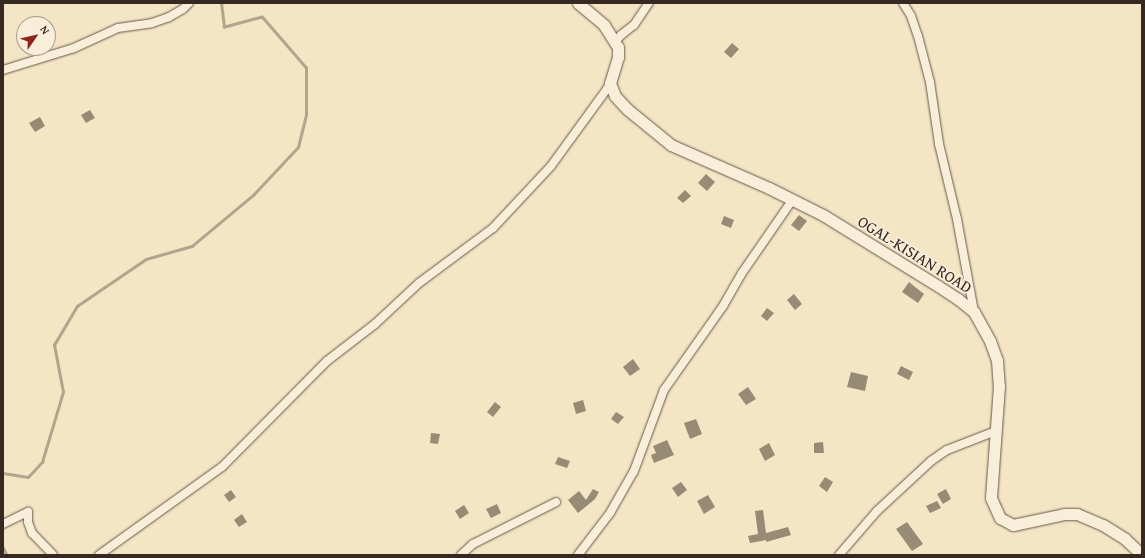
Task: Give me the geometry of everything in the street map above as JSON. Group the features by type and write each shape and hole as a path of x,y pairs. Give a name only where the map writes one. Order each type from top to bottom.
{"main road":[{"path":"578,3 604,25 618,47 618,57 610,83"},
{"name":"OGAL-KISIAN ROAD","path":"610,83 615,96 627,109 671,145 793,199 823,215 907,266 958,299 974,312 990,341 996,360 999,386 991,477 991,498 1000,518 1013,525 1064,514 1077,514 1104,525 1125,539 1142,555"}],"street":[{"path":"3,70 74,48 118,28 152,23 169,17 183,9 189,3"},
{"path":"615,42 621,34 634,25 649,3"},
{"path":"903,3 911,16 918,36 930,82 939,144 957,219 974,312"},
{"path":"99,555 222,467 327,362 375,324 419,283 493,228 550,166 607,90 610,83"},
{"path":"578,555 610,513 634,471 664,390 724,306 742,273 793,199"},
{"path":"839,555 877,511 931,461 947,450 996,431"},
{"path":"461,555 473,544 556,502"},
{"path":"3,524 28,512 28,522 32,533 53,555"}],"building":[{"path":"732,43 739,49 731,58 724,52"},
{"path":"90,110 95,118 86,123 81,115"},
{"path":"40,117 45,126 35,132 29,123"},
{"path":"706,174 715,182 707,191 698,183"},
{"path":"685,190 691,196 683,203 677,198"},
{"path":"799,215 807,221 799,231 791,225"},
{"path":"724,216 734,220 731,228 721,224"},
{"path":"909,282 924,294 918,303 902,292"},
{"path":"794,294 802,304 795,310 787,300"},
{"path":"767,308 774,313 767,321 761,316"},
{"path":"633,359 640,369 630,376 623,367"},
{"path":"901,366 913,372 909,380 897,374"},
{"path":"851,372 868,376 865,391 847,387"},
{"path":"748,387 756,399 746,405 738,394"},
{"path":"583,400 586,411 576,414 573,403"},
{"path":"495,402 501,407 493,417 487,412"},
{"path":"616,412 624,417 618,424 611,419"},
{"path":"696,419 702,434 690,439 684,423"},
{"path":"431,433 440,434 438,444 430,443"},
{"path":"667,440 674,455 654,463 651,455 656,453 653,446"},
{"path":"823,442 824,453 814,453 814,443"},
{"path":"769,443 775,455 765,461 759,449"},
{"path":"558,457 570,461 567,468 555,464"},
{"path":"825,477 833,482 827,492 819,486"},
{"path":"681,482 687,490 678,497 672,488"},
{"path":"593,489 599,492 595,499 578,513 568,500 579,491 586,500"},
{"path":"946,489 951,499 943,504 937,494"},
{"path":"231,490 236,497 229,502 224,495"},
{"path":"708,495 715,507 704,514 697,501"},
{"path":"937,501 941,508 930,513 926,506"},
{"path":"497,504 501,513 491,518 486,509"},
{"path":"464,505 469,513 460,519 455,511"},
{"path":"763,510 766,533 788,527 791,535 766,542 766,540 750,543 748,536 758,534 755,511"},
{"path":"242,514 247,522 239,527 234,520"},
{"path":"907,522 923,544 912,551 896,529"}],"waterway":[{"path":"3,473 28,477 42,462 63,392 54,345 77,306 146,259 192,246 253,195 298,147 306,114 306,68 262,17 224,27 221,3"},
{"path":"3,547 7,555"}]}
